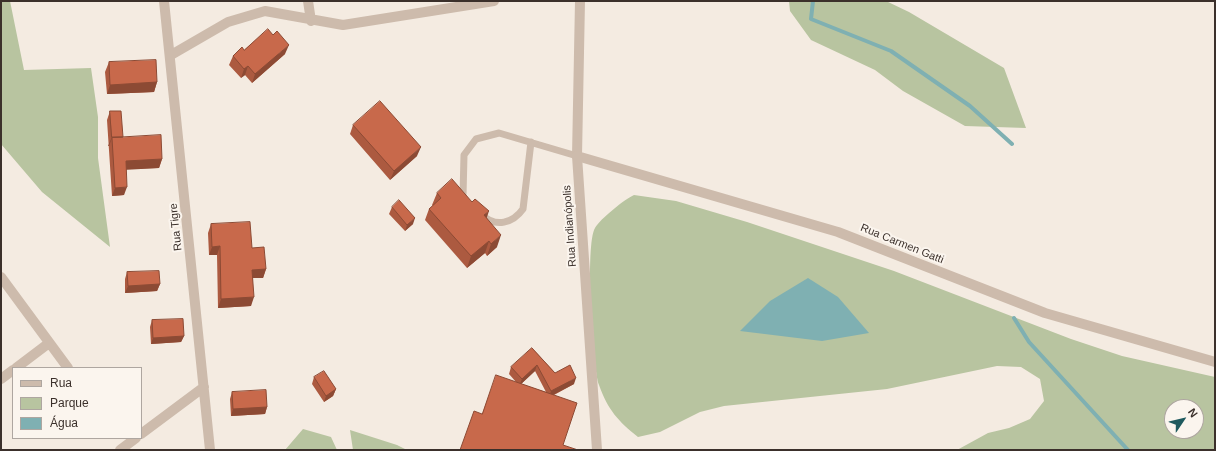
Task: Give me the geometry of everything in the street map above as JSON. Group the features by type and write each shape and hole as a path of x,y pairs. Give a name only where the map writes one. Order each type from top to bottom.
{"street":[{"name":"Rua Tigre","path":"164,1 171,55 210,450"},
{"path":"308,1 311,21"},
{"path":"171,55 228,22 265,12 311,21 343,25 445,5 494,1"},
{"name":"Rua Indianópolis","path":"580,1 577,156 597,450"},
{"name":"Rua Carmen Gatti","path":"577,156 838,232 1045,313 1215,362"},
{"path":"1,277 67,367"},
{"path":"17,367 49,343"},
{"path":"1,379 12,371"},
{"path":"142,433 204,387"},
{"path":"120,450 135,439"}],"lane":[{"path":"468,201 462,196 464,155 476,139 499,133 577,156"},
{"path":"477,210 487,220 503,223 518,217 523,208 531,142"}],"green space":[{"path":"1,1 10,1 24,70 91,68 98,117 98,158 110,247 42,192 1,144"},
{"path":"789,1 886,1 909,12 1004,68 1026,128 965,126 903,91 875,70 811,40 790,11"},
{"path":"634,195 676,201 747,222 894,271 1071,339 1122,356 1215,377 1215,450 957,450 988,433 1009,428 1030,419 1044,401 1040,379 1021,367 997,366 887,389 724,406 700,412 660,432 638,437 614,414 602,394 596,373 592,330 590,256 592,238 598,224 619,205"},
{"path":"303,429 331,437 337,450 285,450"},
{"path":"350,430 397,445 407,450 353,450"}],"water":[{"path":"808,278 838,297 869,333 822,341 740,331 770,301"}],"building":[{"path":"268,29 273,35 277,31 289,45 255,74 248,66 244,69 233,56 242,47 244,50"},
{"path":"156,60 157,82 110,85 109,62"},
{"path":"380,101 421,147 394,171 353,125"},
{"path":"110,111 121,111 123,137 112,137"},
{"path":"161,135 162,159 126,161 127,187 115,188 112,138"},
{"path":"452,179 472,202 475,199 489,211 484,215 501,235 491,244 489,241 471,256 429,209 441,198 437,193"},
{"path":"399,200 415,218 407,225 392,207"},
{"path":"250,222 252,248 264,247 266,269 252,270 254,297 221,299 220,246 212,247 211,224"},
{"path":"159,271 160,284 128,286 127,272"},
{"path":"183,319 184,336 153,338 152,320"},
{"path":"532,348 555,373 570,365 576,378 551,391 537,365 522,379 511,367"},
{"path":"324,371 336,389 326,396 314,377"},
{"path":"496,375 577,403 563,445 578,450 460,450 474,411 482,414"},
{"path":"266,390 267,407 233,409 232,392"}],"waterway":[{"path":"813,1 811,19 891,51 970,106 1012,144"},
{"path":"1014,318 1029,342 1128,450"}]}
